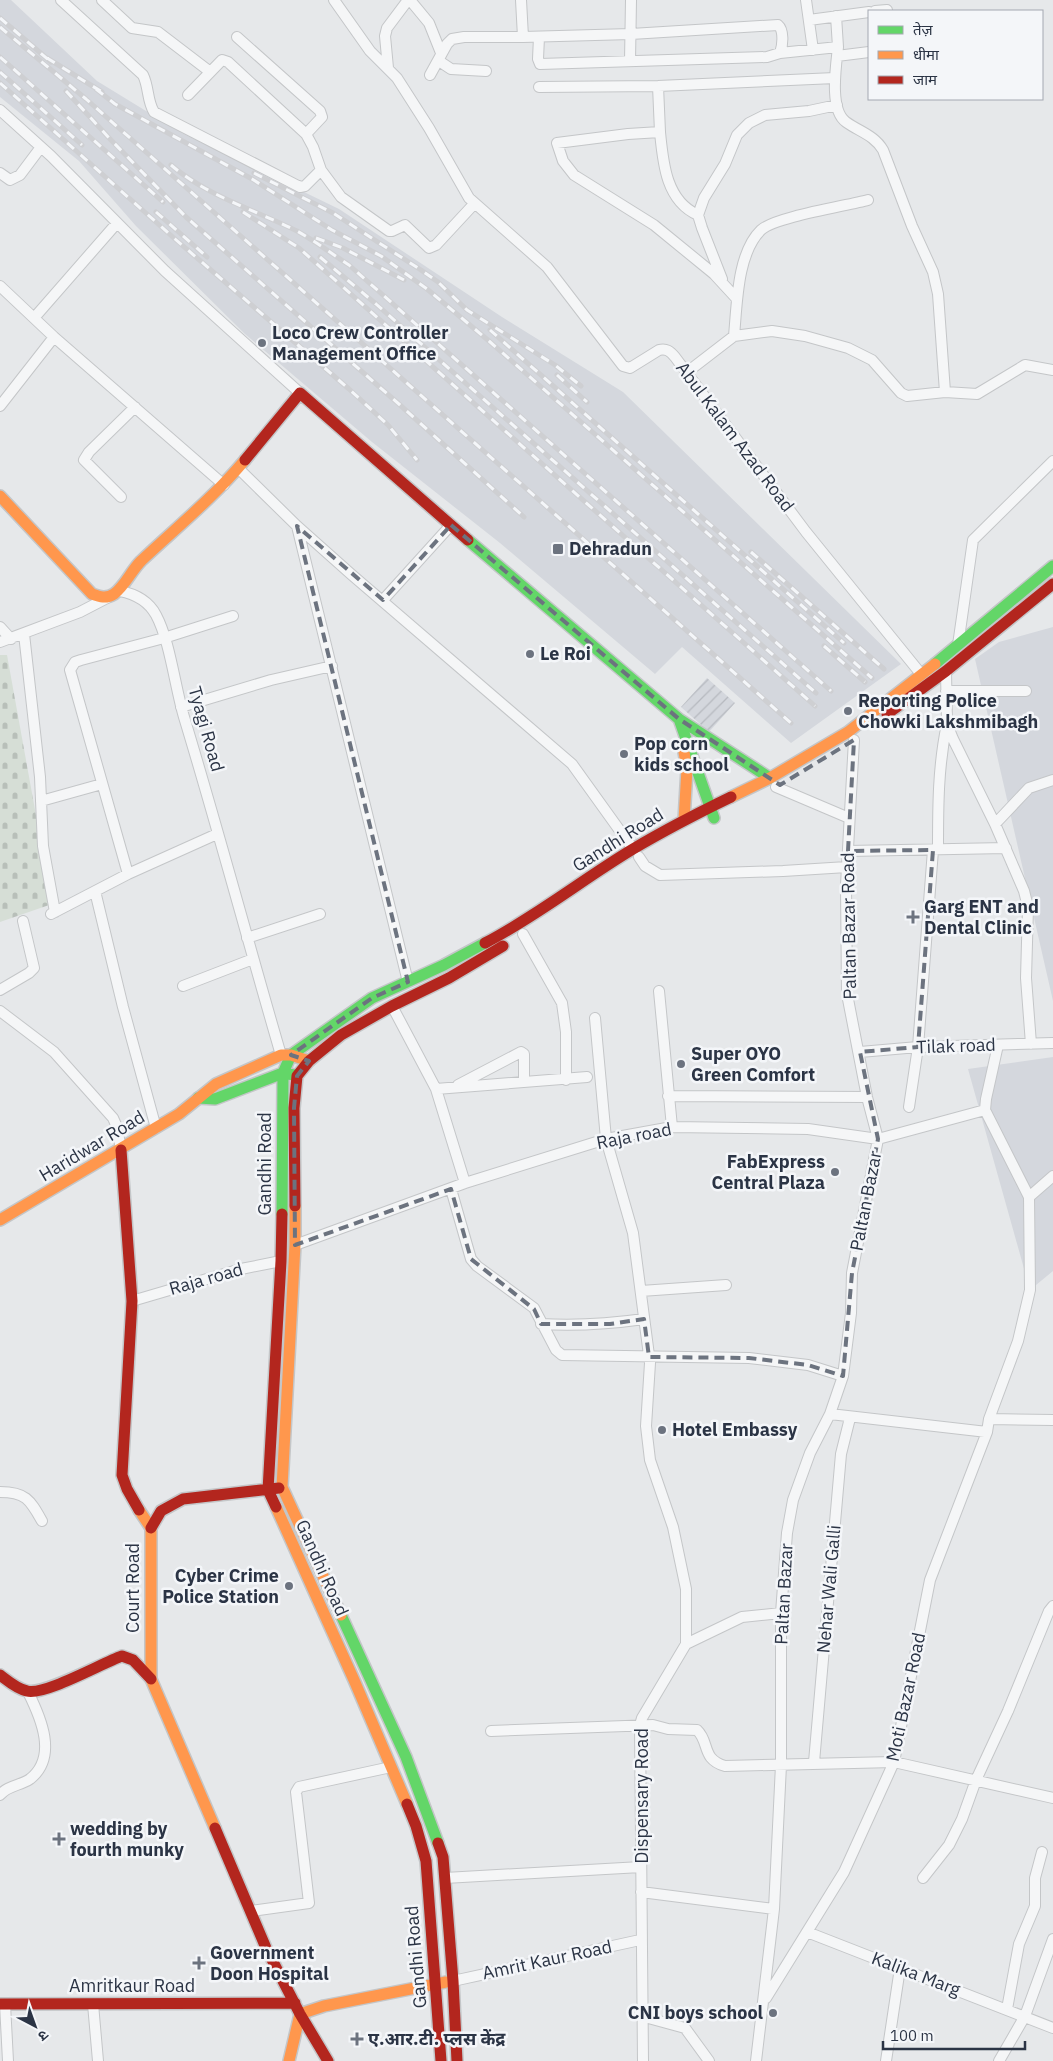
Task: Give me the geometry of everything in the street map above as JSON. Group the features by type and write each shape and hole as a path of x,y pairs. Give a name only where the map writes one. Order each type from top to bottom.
{"main road":[{"path":"0,496 92,594 98,598 107,598 120,591 130,573 139,563 224,485 300,393 451,525 679,718 773,782"},
{"name":"Gandhi Road","path":"773,782 848,732 958,645 1053,566"},
{"name":"Gandhi Road","path":"286,1055 372,998 444,965 512,929 636,853 854,740 946,671 1053,584"},
{"path":"679,718 712,812"},
{"path":"679,718 687,769 684,820"},
{"name":"Gandhi Road","path":"457,2061 443,1857 406,1758 282,1487 295,1245 294,1108 297,1076 309,1061 341,1035 392,1006 449,978 523,934 684,820 712,812"},
{"path":"283,1073 286,1055 309,1061"},
{"name":"Haridwar Road","path":"0,1220 179,1114 216,1084 286,1055"},
{"path":"198,1098 215,1099 283,1073 297,1076"},
{"name":"Gandhi Road","path":"283,1073 281,1261 268,1490 354,1680 416,1826 426,1861 442,2061"},
{"name":"Court Road","path":"121,1150 132,1301 122,1475 124,1484 138,1510 151,1528 151,1679 266,1948 328,2061"},
{"path":"151,1528 161,1511 183,1499 282,1487"},
{"path":"0,1675 15,1686 28,1692 47,1689 122,1656 133,1660 151,1679"},
{"name":"Amritkaur Road","path":"3,2004 93,2004 298,2009 324,2006 453,1981"},
{"path":"289,2061 298,2009"}],"street":[{"path":"61,0 143,76 148,88 149,101 154,112 300,187 305,186 321,170"},
{"path":"102,0 132,28 158,32 210,72"},
{"name":"Abul Kalam Azad Road","path":"334,0 370,51 388,68 421,114 464,192 474,204 547,267 623,366 630,368 664,348 675,357 806,532 921,674"},
{"path":"388,68 385,36 387,28 409,0 429,23 440,57 451,70 486,72"},
{"path":"521,0 523,37"},
{"path":"630,61 631,0"},
{"path":"806,0 813,50"},
{"path":"809,20 868,12"},
{"path":"836,16 837,52 835,78 837,105 844,120 872,137 883,150 912,226 933,272 938,294 945,392"},
{"path":"430,75 452,39 464,37 631,34 778,24 781,29 782,44 780,53"},
{"path":"237,37 322,114 320,120 306,134"},
{"path":"539,37 538,59 540,64 742,58 813,50 868,52"},
{"path":"188,95 222,60 228,62 306,134 321,170 334,189 348,203 389,231 405,224 430,248 436,245 474,204"},
{"path":"539,87 658,86 835,78"},
{"path":"658,86 663,163 669,183 682,204 689,211 698,215"},
{"path":"724,282 698,215 704,198 725,164 733,143 743,127 765,115 809,111 837,105"},
{"path":"0,110 41,147 165,272 300,393"},
{"path":"660,132 621,134 557,143 563,161 574,175 654,225 724,282 737,299"},
{"path":"0,174 10,180 20,175 41,147"},
{"path":"734,336 737,299 749,247 762,230 787,219 868,200"},
{"path":"34,318 117,223"},
{"path":"0,286 54,337 224,485"},
{"path":"686,373 734,336 767,330 805,336 848,348 872,360 901,393 906,396 945,392 977,394 1025,365 1053,370"},
{"path":"0,406 54,337"},
{"path":"121,497 84,460 89,452 135,407"},
{"path":"958,645 973,540 1053,461"},
{"path":"239,469 298,526 572,764 645,866 660,875 783,872 847,867"},
{"path":"383,600 451,525"},
{"path":"298,526 408,982"},
{"name":"Tyagi Road","path":"120,591 133,593 150,606 164,638 181,707 253,959 286,1055"},
{"path":"0,642 80,612 107,598"},
{"path":"128,874 70,670 72,665 81,660 164,638 233,616"},
{"path":"0,627 11,639"},
{"path":"24,634 41,801 43,846 52,914 128,874 217,834"},
{"path":"181,707 272,680 332,666"},
{"path":"946,671 948,724 953,739 1006,848 1024,891 1028,907 1026,978 1031,1044"},
{"path":"946,691 1026,691"},
{"path":"909,1107 918,1047 936,850 938,785 948,724"},
{"name":"Paltan Bazar Road","path":"854,740 847,867 848,994 867,1097 878,1139"},
{"path":"995,824 1029,788 1053,780"},
{"path":"773,782 849,818"},
{"path":"41,801 102,784"},
{"path":"848,851 1006,848"},
{"path":"95,891 123,1007 156,1128"},
{"path":"247,938 320,914"},
{"path":"0,990 33,970 34,965 22,921"},
{"path":"523,934 562,1003 566,1032 566,1080"},
{"path":"183,986 253,959"},
{"path":"659,991 672,1128"},
{"path":"392,1006 436,1089 464,1182"},
{"path":"0,1011 54,1052 114,1118 121,1150"},
{"path":"595,1018 606,1139 633,1233 641,1291 649,1357 646,1426 650,1460 673,1527 686,1589 686,1644 734,1620 781,1613"},
{"name":"Tilak road","path":"860,1052 918,1047 1053,1043"},
{"path":"998,1045 985,1110 1029,1196 1053,1176"},
{"path":"454,1088 521,1052 524,1054 524,1082"},
{"path":"436,1089 587,1077"},
{"path":"668,1096 867,1097"},
{"name":"Raja road","path":"295,1245 450,1189 464,1182 606,1139 672,1128 808,1129 878,1139 985,1110"},
{"name":"Paltan Bazar","path":"756,2061 774,1909 780,1765 781,1613 787,1533 793,1500 810,1454 830,1414 843,1376 851,1313 852,1273 878,1139"},
{"path":"450,1189 471,1259 477,1266 534,1308 556,1350 562,1355 749,1358 808,1365 843,1376"},
{"name":"Moti Bazar Road","path":"764,2000 844,1872 894,1762 930,1580 987,1432 1018,1341 1030,1290 1029,1196"},
{"name":"Raja road","path":"132,1301 241,1269 281,1261"},
{"path":"641,1291 726,1285"},
{"path":"541,1324 600,1325 644,1319"},
{"path":"830,1414 850,1418 987,1432"},
{"name":"Nehar Wali Galli","path":"814,1762 841,1454 850,1418"},
{"path":"990,1419 1053,1420"},
{"path":"0,1492 12,1492 23,1495 30,1501 42,1522"},
{"path":"923,1878 949,1845 962,1819 976,1780 1008,1711 1049,1611 1053,1606"},
{"name":"Dispensary Road","path":"643,2061 640,1940 640,1725 644,1713 686,1644"},
{"path":"0,1795 9,1787 20,1785 31,1778 40,1768 45,1750 45,1734 40,1716 28,1692"},
{"path":"491,1731 640,1725 653,1725 668,1729 697,1730 701,1734 710,1756 719,1764 725,1766 814,1762 894,1762 1053,1798"},
{"path":"251,1911 309,1903 296,1792 299,1787 391,1766"},
{"path":"1007,2009 1021,1938 1035,1906 1036,1878 1042,1852"},
{"path":"445,1878 641,1867"},
{"path":"641,1892 774,1909"},
{"name":"Kalika Marg","path":"807,1932 1053,2028"},
{"path":"999,2061 1024,2016 1053,1939"},
{"name":"Amrit Kaur Road","path":"453,1981 640,1940"},
{"path":"886,2061 900,1968"},
{"path":"3,2004 8,2061"},
{"path":"93,2004 98,2061"},
{"path":"641,2016 685,2028 709,2061"}],"highlighted area":[{"path":"451,525 679,719 780,785 854,740 848,851 933,850 918,1047 860,1052 878,1139 852,1273 843,1376 808,1365 749,1358 649,1357 644,1319 610,1324 541,1324 534,1309 471,1259 451,1189 295,1245 294,1108 297,1076 309,1061 291,1055 372,998 408,982 297,526 383,600"}],"shaded area":[{"path":"0,0 11,0 97,81 182,133 339,209 502,317 623,392 901,664 791,743 682,647 655,674 500,543 372,442 245,334 136,226 79,161 0,97"},
{"path":"1053,627 1053,1001 975,659 999,642"},
{"path":"707,678 735,703 709,732 681,707"},
{"path":"1053,1057 1053,1271 1030,1290 968,1069"}],"green space":[{"path":"0,655 7,655 52,904 0,922"}],"railway":[{"path":"0,18 51,62"},
{"path":"0,27 86,99 791,723"},
{"path":"0,57 163,202"},
{"path":"47,58 102,92"},
{"path":"0,72 82,145"},
{"path":"0,83 175,239 349,389 388,425 417,460"},
{"path":"96,89 115,104 252,179 332,230 381,256 427,289 489,341 872,678"},
{"path":"66,91 186,217 524,517"},
{"path":"171,165 185,176 216,194 297,231 349,265 831,691"},
{"path":"254,173 333,213 421,270 438,282 467,310 555,365 581,386"},
{"path":"156,212 207,257"},
{"path":"243,212 299,248 815,706"},
{"path":"316,238 343,248 404,280"},
{"path":"320,257 376,304 816,693"},
{"path":"490,330 844,643"},
{"path":"557,375 587,402"},
{"path":"751,552 884,669"},
{"path":"824,646 865,682"}],"traffic: fast":[{"path":"468,540 679,719 770,778"},
{"path":"935,664 1053,566"},
{"path":"679,719 714,818"},
{"path":"282,1214 283,1073 291,1055 372,998 444,965 485,943"},
{"path":"198,1098 215,1099 283,1073 294,1075"},
{"path":"341,1615 406,1757 438,1843"}],"traffic: slow":[{"path":"0,496 92,594 106,597 118,591 141,561 207,500 245,460"},
{"path":"731,797 770,778 848,732 935,664"},
{"path":"684,752 687,769 684,820"},
{"path":"0,1220 179,1114 216,1084 281,1055 291,1055 309,1061"},
{"path":"295,1206 295,1245 282,1487 341,1615"},
{"path":"276,1507 354,1680 407,1804"},
{"path":"139,1510 151,1528 151,1679 215,1828"},
{"path":"289,2061 300,2014 324,2006 446,1982"}],"traffic: jam":[{"path":"245,460 300,393 468,540"},
{"path":"887,714 946,671 1053,584"},
{"path":"485,943 523,921 633,849 731,797"},
{"path":"295,1206 294,1108 297,1076 309,1061 341,1035 392,1006 449,978 503,946"},
{"path":"121,1150 132,1301 122,1475 127,1489 139,1510"},
{"path":"276,1507 268,1490 282,1214"},
{"path":"151,1528 161,1511 183,1499 279,1488"},
{"path":"0,1675 20,1688 27,1691 35,1691 59,1684 122,1656 133,1660 151,1679"},
{"path":"407,1804 416,1826 426,1861 441,2061"},
{"path":"215,1828 266,1948 300,2014 328,2061"},
{"path":"438,1843 443,1857 457,2061"},
{"path":"0,2004 295,2003"}],"place":[{"name":"Loco Crew Controller Management Office","path":"262,343"},
{"name":"Dehradun","path":"558,549"},
{"name":"Le Roi","path":"530,654"},
{"name":"Reporting Police Chowki Lakshmibagh","path":"848,711"},
{"name":"Pop corn kids school","path":"624,754"},
{"name":"Garg ENT and Dental Clinic","path":"913,917"},
{"name":"Super OYO Green Comfort","path":"681,1064"},
{"name":"FabExpress Central Plaza","path":"835,1172"},
{"name":"Hotel Embassy","path":"662,1430"},
{"name":"Cyber Crime Police Station","path":"289,1586"},
{"name":"wedding by fourth munky","path":"59,1839"},
{"name":"Government Doon Hospital","path":"199,1963"},
{"name":"CNI boys school","path":"773,2013"},
{"name":"ए.आर.टी. प्लस केंद्र","path":"357,2039"}]}
